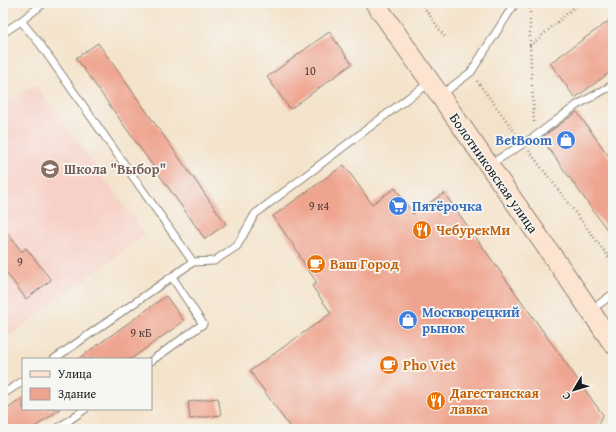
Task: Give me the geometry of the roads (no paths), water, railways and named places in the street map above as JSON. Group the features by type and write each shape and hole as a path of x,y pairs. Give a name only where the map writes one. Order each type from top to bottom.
{"street":[{"name":"Болотниковская улица","path":"375,3 613,344"}],"lane":[{"path":"3,33 44,3"},
{"path":"55,358 193,262 214,261 237,246 255,214 408,98 436,89 470,72 515,3"},
{"path":"21,21 40,44 193,262"},
{"path":"488,165 534,137 577,105 613,85"},
{"path":"152,360 203,324 172,277"},
{"path":"590,311 610,296 613,297"},
{"path":"3,394 22,382"},
{"path":"57,429 84,410"}],"place":[{"name":"BetBoom","path":"566,140"},
{"name":"Школа \"Выбор\"","path":"50,169"},
{"name":"Пятёрочка","path":"398,206"},
{"name":"ЧебурекМи","path":"422,230"},
{"name":"Ваш Город","path":"316,264"},
{"name":"Москворецкий рынок","path":"408,320"},
{"name":"Pho Viet","path":"389,365"},
{"name":"Дагестанская лавка","path":"436,401"}]}
